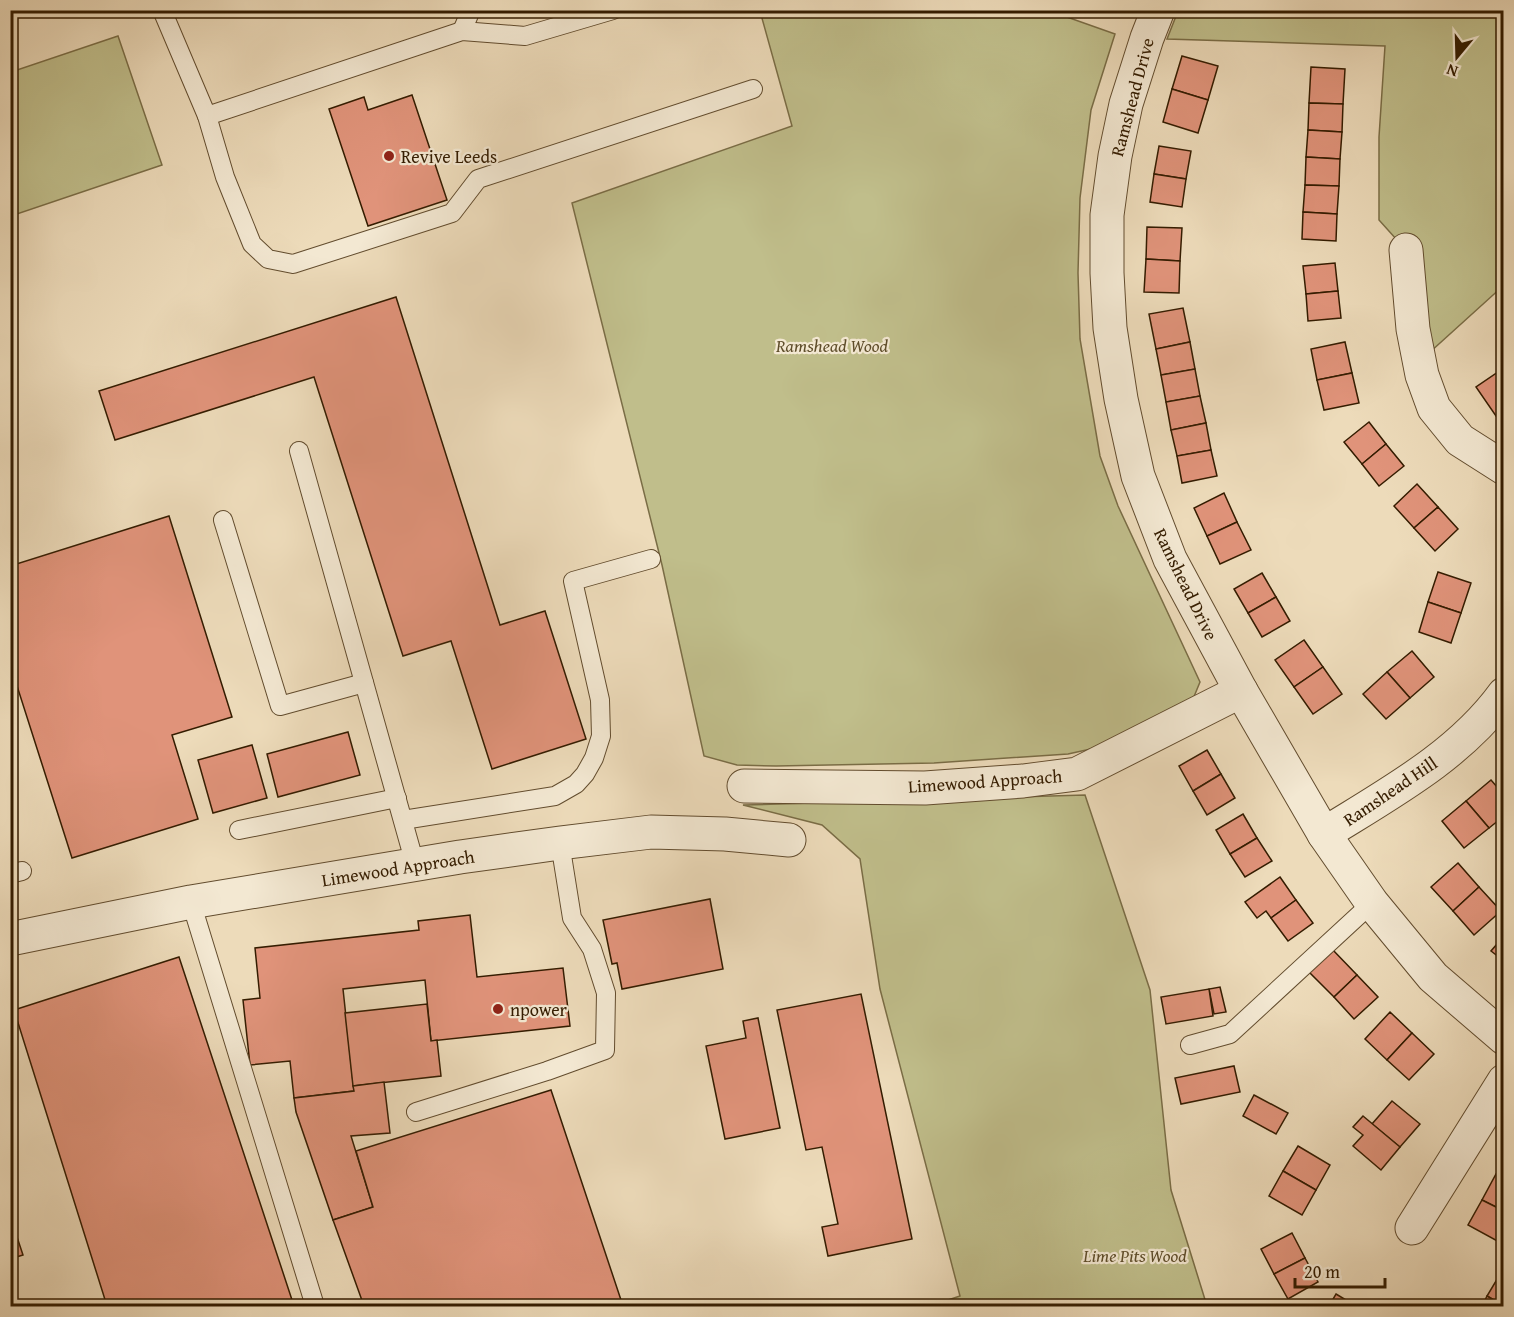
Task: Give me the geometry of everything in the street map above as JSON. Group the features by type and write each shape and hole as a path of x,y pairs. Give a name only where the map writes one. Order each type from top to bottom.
{"street":[{"name":"Ramshead Drive","path":"1158,10 1126,104 1115,156 1107,214 1110,328 1121,399 1138,476 1170,559 1241,691 1324,834 1372,903 1433,977 1503,1038"},
{"path":"1406,250 1413,329 1422,375 1434,408 1460,440 1503,468"},
{"name":"Limewood Approach","path":"744,786 925,788 1023,781 1077,774 1241,691"},
{"name":"Ramshead Hill","path":"1324,834 1428,768 1488,715 1503,694"},
{"name":"Limewood Approach","path":"10,939 191,902 415,864 560,843 651,832 725,834 789,840"},
{"path":"1412,1228 1503,1081"}],"lane":[{"path":"162,10 207,116 225,177 252,244 268,259 293,264 452,213 478,179 753,89"},
{"path":"462,31 471,10"},
{"path":"207,116 462,31 525,36 613,10"},
{"path":"299,451 415,864"},
{"path":"223,520 280,706 364,683"},
{"path":"403,820 555,796 576,784 594,758 601,736 602,721 600,700 573,581 651,559"},
{"path":"239,830 397,798"},
{"path":"416,1112 547,1071 605,1050 606,993 592,949 572,918 560,843"},
{"path":"191,902 315,1306"},
{"path":"1190,1045 1230,1034 1372,903"}],"green space":[{"name":"Ramshead Wood","path":"760,11 1050,11 1115,34 1091,110 1080,198 1078,273 1080,339 1100,456 1118,506 1200,682 1193,699 1118,743 1068,754 934,763 737,765 704,756 662,565 572,203 792,126"},
{"path":"1178,11 1503,11 1503,286 1419,362 1406,250 1379,220 1379,137 1385,46 1167,39"},
{"path":"118,36 162,165 11,216 11,72"},
{"name":"Lime Pits Wood","path":"1085,795 1150,990 1171,1190 1207,1306 930,1306 960,1296 880,989 860,859 822,825 743,805"}],"building":[{"path":"1182,56 1218,66 1208,100 1172,89"},
{"path":"1311,67 1345,69 1343,104 1309,103"},
{"path":"1172,89 1208,100 1198,133 1163,122"},
{"path":"412,95 447,200 368,226 329,109 364,97 368,110"},
{"path":"1309,103 1343,104 1342,132 1308,130"},
{"path":"1308,130 1342,132 1340,159 1306,157"},
{"path":"1159,146 1191,151 1186,179 1154,174"},
{"path":"1306,157 1340,159 1339,186 1305,185"},
{"path":"1154,174 1186,179 1182,207 1150,202"},
{"path":"1305,185 1339,186 1337,214 1303,212"},
{"path":"1303,212 1337,214 1336,241 1302,239"},
{"path":"1147,227 1182,228 1180,261 1146,259"},
{"path":"1146,259 1180,261 1179,293 1144,292"},
{"path":"1335,263 1338,291 1306,294 1303,266"},
{"path":"1338,291 1341,318 1308,321 1306,294"},
{"path":"396,297 500,625 545,611 586,739 492,769 451,641 403,656 314,377 115,440 99,391"},
{"path":"1183,308 1190,342 1156,349 1149,314"},
{"path":"1190,342 1195,369 1161,375 1156,349"},
{"path":"1345,342 1352,373 1317,380 1311,349"},
{"path":"1504,368 1504,411 1496,416 1476,387"},
{"path":"1195,369 1200,396 1166,402 1161,375"},
{"path":"1352,373 1359,403 1324,410 1317,380"},
{"path":"1200,396 1206,423 1171,430 1166,402"},
{"path":"1369,422 1386,444 1362,464 1344,442"},
{"path":"1206,423 1211,450 1177,456 1171,430"},
{"path":"1386,444 1404,466 1379,486 1362,464"},
{"path":"1211,450 1217,476 1182,483 1177,456"},
{"path":"1417,484 1438,507 1414,528 1394,506"},
{"path":"1224,493 1237,522 1207,536 1194,508"},
{"path":"1438,507 1458,529 1435,551 1414,528"},
{"path":"169,516 232,717 172,735 198,819 72,858 10,664 10,566"},
{"path":"1237,522 1251,550 1220,564 1207,536"},
{"path":"1438,572 1471,583 1461,613 1428,602"},
{"path":"1262,573 1276,597 1248,613 1234,589"},
{"path":"1276,597 1290,621 1262,637 1248,613"},
{"path":"1428,602 1461,613 1451,643 1419,632"},
{"path":"1304,640 1323,667 1294,687 1275,660"},
{"path":"1412,651 1434,677 1410,698 1387,672"},
{"path":"1323,667 1342,694 1313,714 1294,687"},
{"path":"1387,672 1410,698 1386,719 1363,694"},
{"path":"348,732 360,775 278,797 267,754"},
{"path":"252,745 267,798 213,813 198,760"},
{"path":"1207,750 1221,774 1193,791 1179,766"},
{"path":"1221,774 1235,798 1207,815 1193,791"},
{"path":"1491,780 1504,795 1504,816 1489,828 1466,801"},
{"path":"1466,801 1489,828 1464,848 1442,821"},
{"path":"1243,814 1257,838 1230,854 1216,830"},
{"path":"1257,838 1272,861 1245,877 1230,854"},
{"path":"1458,863 1479,887 1453,911 1431,887"},
{"path":"1280,877 1296,900 1271,918 1266,911 1257,918 1245,902"},
{"path":"1479,887 1501,911 1474,935 1453,911"},
{"path":"710,899 723,969 622,989 617,963 612,964 603,920"},
{"path":"1296,900 1313,923 1288,941 1271,918"},
{"name":"npower","path":"470,915 477,977 563,968 570,1026 431,1041 425,980 343,989 354,1091 294,1098 290,1061 250,1065 243,1000 260,998 255,948 419,930 418,921"},
{"path":"1504,936 1504,961 1491,951"},
{"path":"1331,948 1357,975 1334,997 1307,970"},
{"path":"179,957 294,1306 107,1306 14,1010"},
{"path":"1357,975 1378,997 1354,1019 1334,997"},
{"path":"1220,987 1226,1012 1214,1014 1209,989"},
{"path":"1209,989 1213,1016 1166,1024 1161,997"},
{"path":"861,994 912,1239 828,1256 822,1227 838,1224 822,1147 806,1150 777,1010"},
{"path":"427,1004 431,1041 437,1040 441,1076 353,1086 345,1013"},
{"path":"1390,1012 1412,1033 1387,1060 1365,1039"},
{"path":"758,1018 780,1128 725,1139 706,1046 746,1038 743,1021"},
{"path":"1412,1033 1434,1054 1409,1080 1387,1060"},
{"path":"1234,1066 1240,1092 1181,1104 1175,1078"},
{"path":"384,1082 390,1133 351,1136 373,1207 333,1220 296,1112 294,1098 354,1091 353,1086"},
{"path":"551,1090 623,1306 364,1306 333,1220 373,1207 356,1151"},
{"path":"1254,1095 1288,1113 1276,1134 1243,1116"},
{"path":"1392,1101 1420,1124 1400,1147 1372,1124"},
{"path":"1363,1116 1400,1147 1381,1170 1353,1146 1363,1135 1353,1127"},
{"path":"1298,1146 1330,1165 1316,1190 1283,1171"},
{"path":"1283,1171 1316,1190 1302,1215 1269,1196"},
{"path":"1496,1174 1504,1178 1504,1211 1482,1200"},
{"path":"1482,1200 1504,1211 1504,1238 1501,1243 1468,1225"},
{"path":"10,1216 23,1255 10,1259"},
{"path":"1292,1233 1305,1258 1274,1274 1261,1249"},
{"path":"1305,1258 1318,1282 1288,1299 1274,1274"},
{"path":"1502,1271 1504,1272 1504,1306 1487,1296"},
{"path":"1336,1294 1356,1306 1329,1306"},
{"path":"1487,1296 1504,1306 1482,1306"}],"place":[{"name":"Revive Leeds","path":"389,156"},
{"name":"npower","path":"498,1009"}]}
